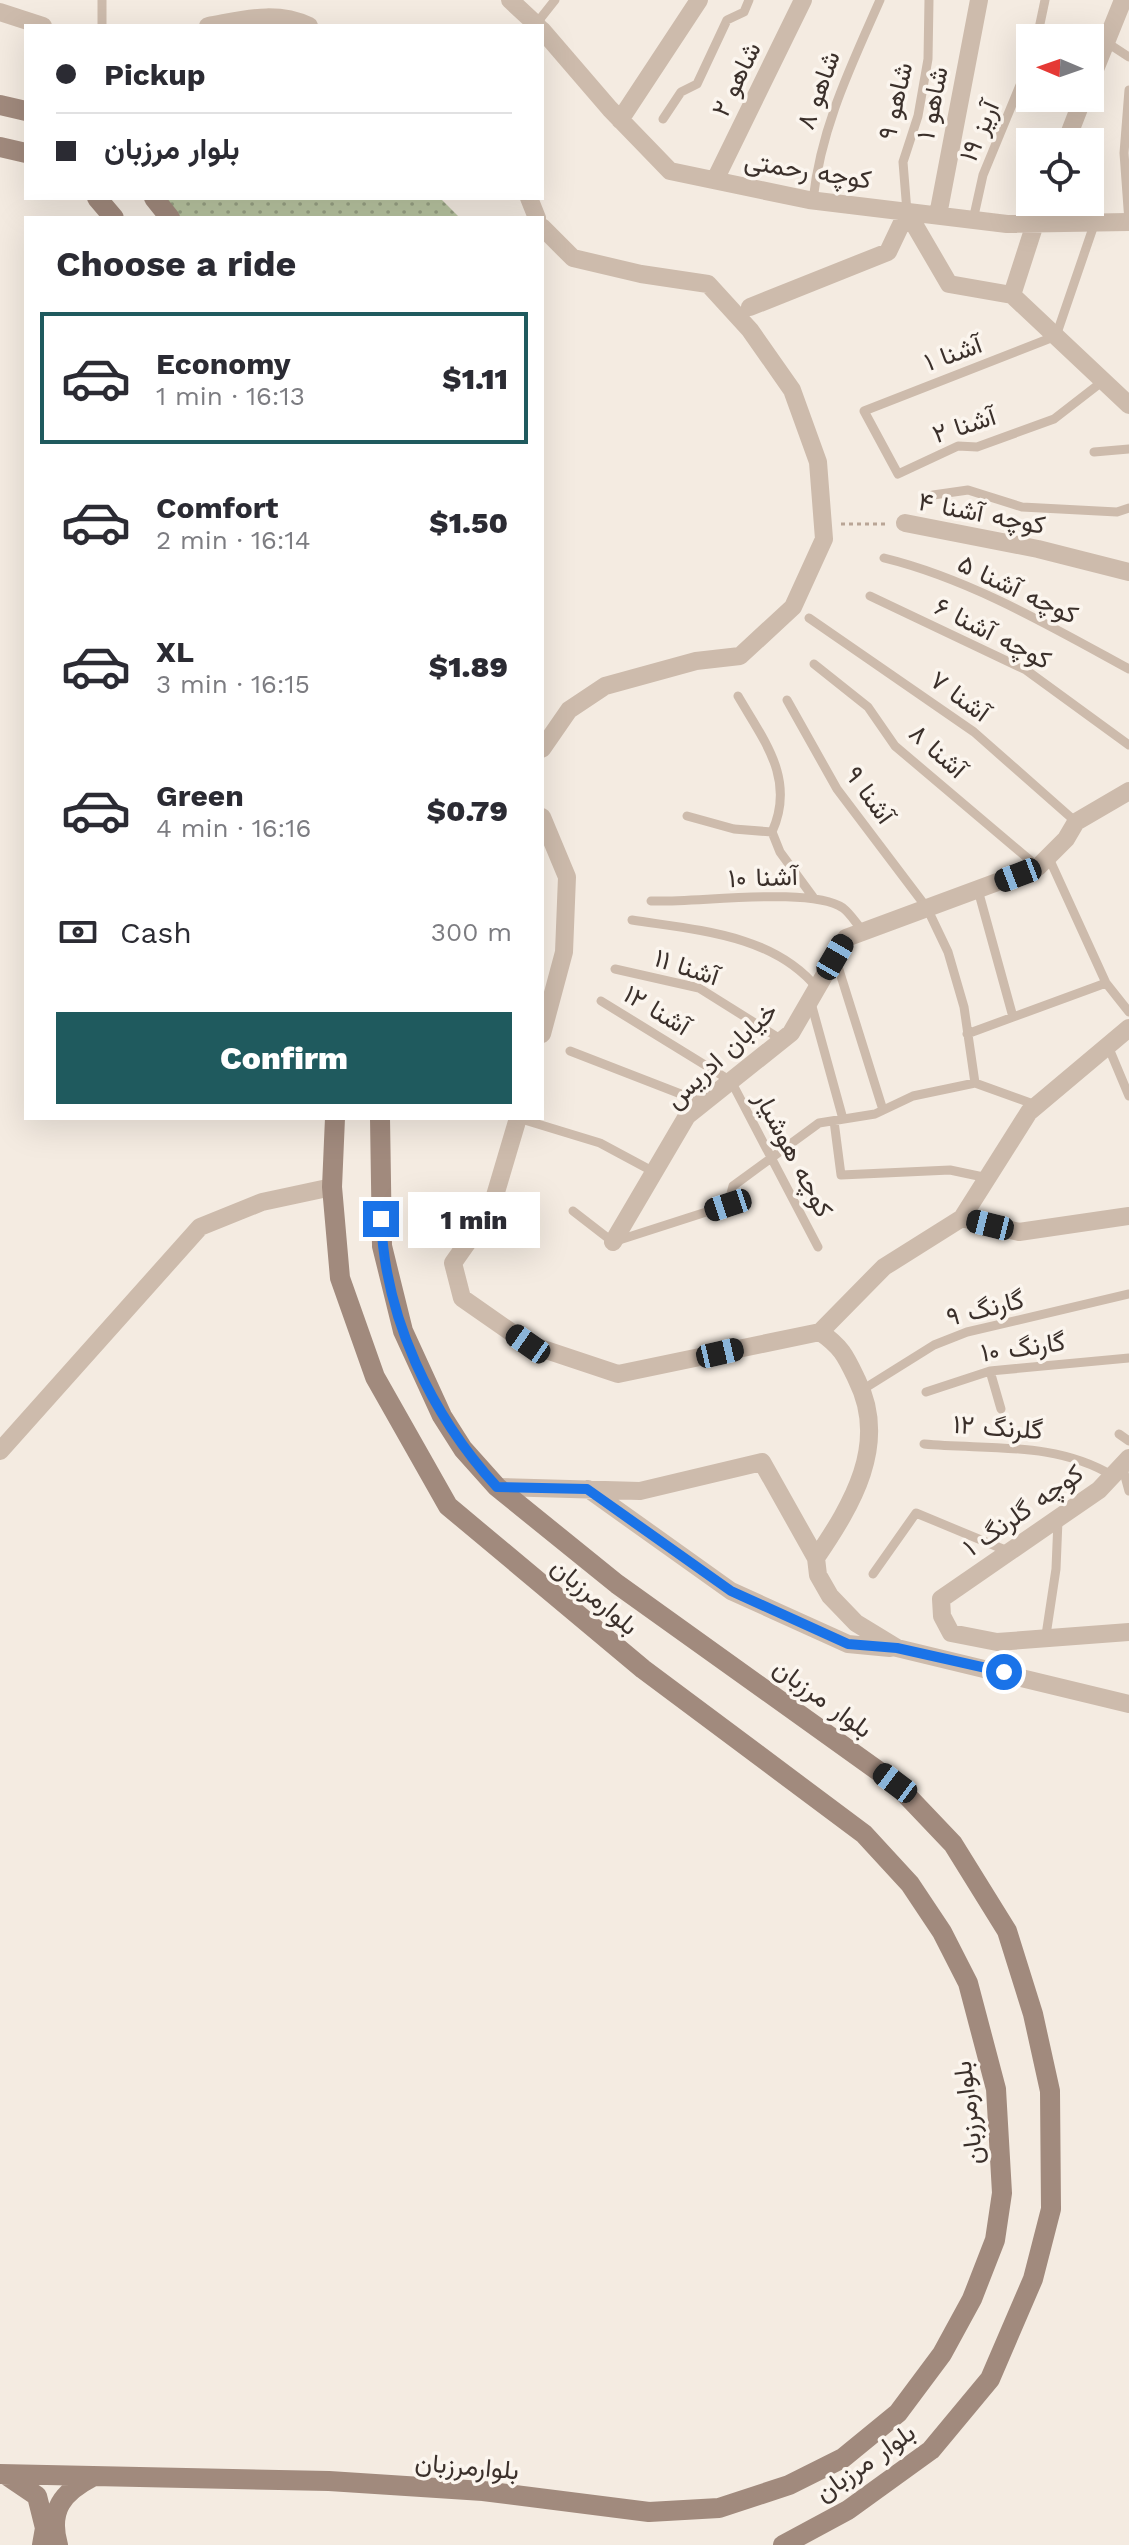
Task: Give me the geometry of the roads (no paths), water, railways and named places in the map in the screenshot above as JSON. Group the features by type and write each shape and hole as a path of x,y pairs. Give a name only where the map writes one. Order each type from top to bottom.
{"main road":[{"path":"0,105 24,111"},
{"path":"0,147 24,153"},
{"path":"99,200 112,216"},
{"path":"156,200 168,216"},
{"name":"بلوارمرزبان","path":"1,2474 329,2481 483,2491 649,2512 719,2508 789,2485 843,2458 898,2413 942,2354 972,2299 995,2240 1002,2193 996,2089 968,1983 942,1932 910,1884 864,1834 643,1669 448,1506 375,1377 340,1278 332,1187 335,1120"},
{"name":"بلوار مرزبان","path":"380,1120 382,1246 403,1331 442,1416 463,1449 497,1487 617,1584 895,1783 953,1844 1007,1931 1033,2014 1050,2091 1051,2209 1033,2279 990,2379 931,2450 848,2510 783,2545"},
{"path":"1,2474 27,2486 37,2496 45,2528 42,2545"},
{"path":"58,2545 56,2518 61,2501 70,2488 92,2477"}],"street":[{"name":"کوچه رحمتی","path":"510,0 537,24"},
{"path":"620,120 699,0"},
{"name":"شاهو ۲","path":"715,180 803,0"},
{"name":"شاهو ۱","path":"938,215 979,0"},
{"path":"1104,47 1123,0"},
{"path":"215,24 273,8 305,24"},
{"path":"0,12 37,24"},
{"name":"کوچه رحمتی","path":"544,32 620,120 670,171 813,200 973,220 1129,222"},
{"path":"907,212 949,284 1012,295 1129,405"},
{"path":"750,307 888,252 907,212"},
{"path":"1012,295 1036,216"},
{"path":"544,229 573,258 641,274 708,284 750,330 792,390 818,462 824,539 793,607 740,656 696,661 605,686 569,710 544,746"},
{"name":"کوچه آشنا ۴","path":"905,523 1038,549 1129,572"},
{"name":"خیابان ادریس","path":"613,1242 687,1116 791,1033 846,938 978,890 1043,861 1066,839 1076,822 1129,791"},
{"path":"544,822 567,877 564,952 544,1027"},
{"path":"517,1120 491,1209 453,1263 462,1298 528,1344 618,1374 820,1332 884,1267 962,1218 1036,1106 1129,1028"},
{"path":"0,1451 200,1227 262,1202 332,1187"},
{"path":"962,1218 1019,1232 1129,1216"},
{"path":"816,1558 847,1512 871,1451 869,1410 862,1390 840,1346 820,1332"},
{"path":"497,1487 640,1491 762,1462 816,1558 818,1575 830,1596 856,1623 897,1648"},
{"name":"کوچه گلرنگ ۱","path":"1046,1635 997,1642 951,1633 942,1616 941,1599 1058,1520 1121,1466"},
{"path":"587,1489 731,1591 848,1644 897,1648 1129,1704"},
{"path":"1046,1635 1129,1632"}],"lane":[{"path":"102,0 102,24"},
{"path":"540,24 555,0"},
{"path":"663,119 681,92 697,84 727,20 744,12 749,0"},
{"name":"شاهو ۸","path":"813,200 818,155 851,61 880,0"},
{"name":"شاهو ۹","path":"907,212 903,162 918,116 928,59 929,0"},
{"path":"1040,24 1045,0"},
{"path":"1106,42 1129,57"},
{"path":"1129,90 1124,153 1129,222"},
{"name":"آریز ‍۱۹","path":"973,220 983,175 1016,95"},
{"path":"1056,336 1095,222"},
{"name":"آشنا ۱","path":"864,411 1056,336"},
{"name":"آشنا ۲","path":"864,411 898,474 958,446 977,447 1054,419 1103,381"},
{"path":"1094,452 1129,449"},
{"path":"933,495 968,490 1022,507 1117,512 1129,508"},
{"name":"کوچه آشنا ۵","path":"884,558 915,566 1046,624 1129,669"},
{"name":"کوچه آشنا ۶","path":"870,596 1026,670 1129,745"},
{"name":"آشنا ۷","path":"809,618 974,732 1076,822"},
{"name":"آشنا ۸","path":"814,664 868,707 895,746 1043,861"},
{"path":"738,696 778,765 782,811 772,832 780,852 813,899"},
{"name":"آشنا ۹","path":"787,700 837,789 927,908 948,952 964,1007 975,1083"},
{"path":"687,816 734,829 772,832"},
{"path":"1043,861 1106,983 1129,1012"},
{"path":"978,890 1013,1017"},
{"name":"آشنا ۱۰","path":"651,901 693,903 802,895 843,908 864,932"},
{"path":"632,920 725,935 764,949 803,971 814,994 839,1120 841,1175 950,1170 988,1178"},
{"path":"835,957 883,1110"},
{"name":"آشنا ۱۱","path":"615,969 699,988 782,1040"},
{"path":"967,1034 1106,983"},
{"name":"آشنا ۱۲","path":"601,1001 731,1081"},
{"path":"1108,1046 1127,1080 1129,1096"},
{"path":"570,1051 704,1103"},
{"name":"کوچه هوشیار","path":"731,1081 818,1247"},
{"path":"573,1211 613,1242 728,1205 733,1186 819,1123 883,1110 913,1096 975,1083 1036,1106"},
{"path":"525,1120 600,1143 654,1172"},
{"name":"گارنگ ۹","path":"862,1390 934,1345 967,1332 1129,1294"},
{"name":"گارنگ ۱۰","path":"926,1392 990,1371 1129,1358"},
{"path":"990,1371 1001,1409"},
{"path":"1119,1434 1129,1441"},
{"name":"گلرنگ ۱۲","path":"924,1444 1037,1449 1121,1466"},
{"path":"1121,1466 1129,1491"},
{"path":"873,1574 916,1513 1012,1552"},
{"path":"1046,1635 1056,1569 1058,1520"}]}
